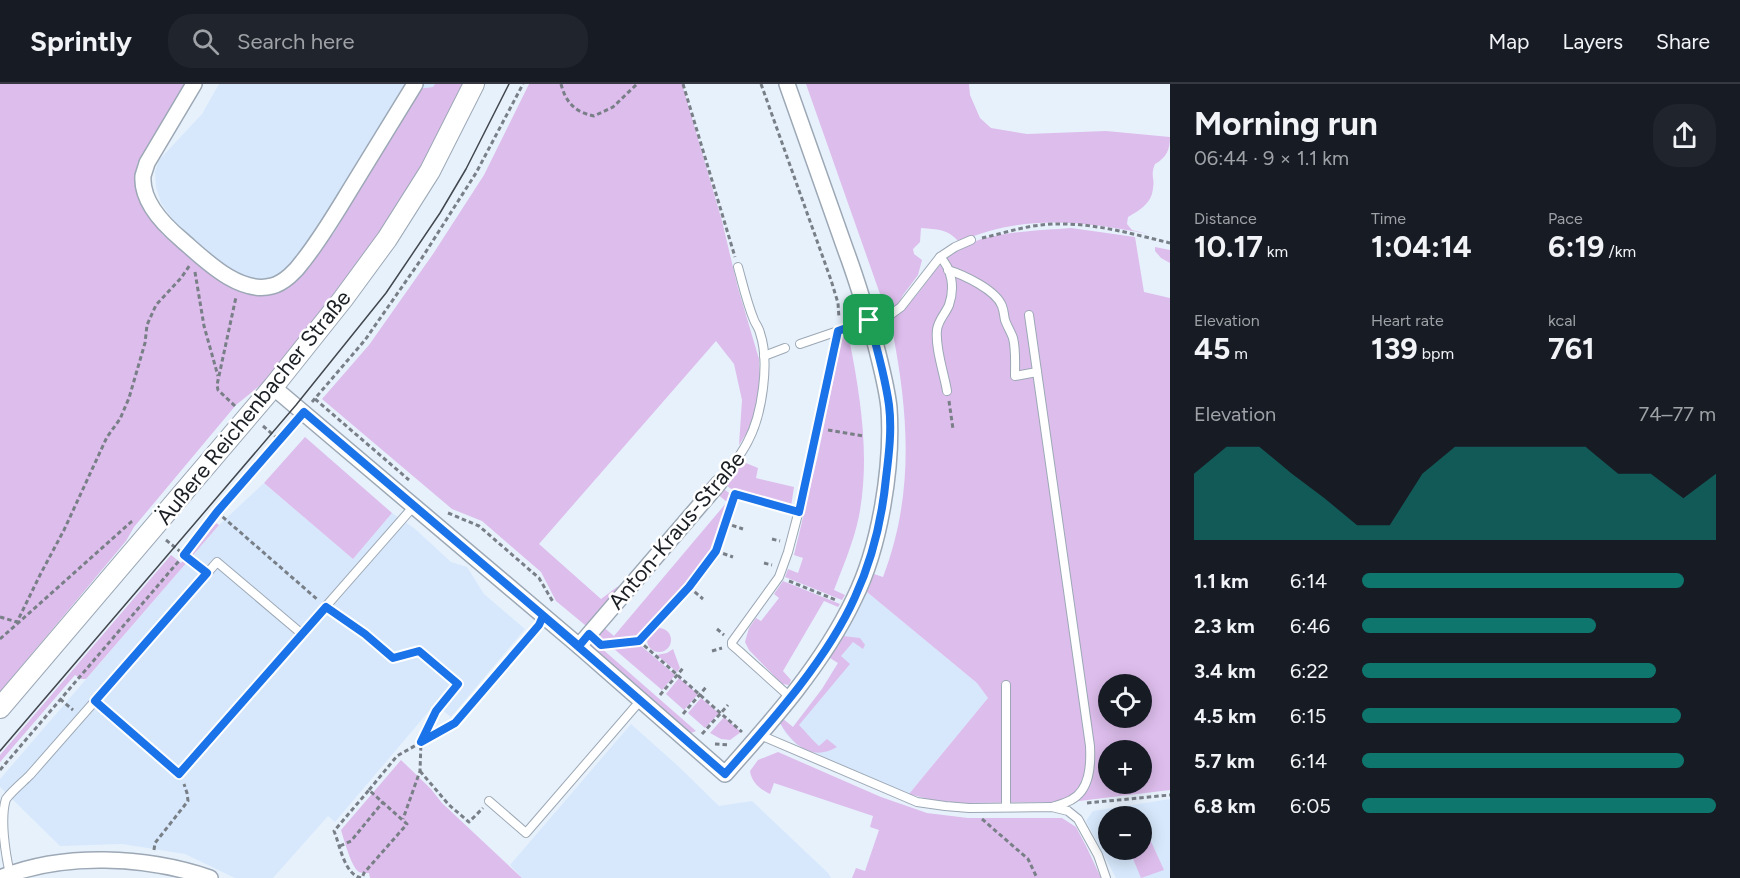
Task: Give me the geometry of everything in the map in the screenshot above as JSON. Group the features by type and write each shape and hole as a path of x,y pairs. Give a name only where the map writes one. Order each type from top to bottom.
{"street":[{"path":"194,84 147,163 143,176 145,193 154,211 170,229 224,274 239,283 255,287 272,286 286,279 302,263 330,223 415,84"},
{"name":"Äußere Reichenbacher Straße","path":"0,708 273,387 343,299 387,239 430,171 474,84"},
{"path":"273,387 579,646 725,774 760,735 804,679 834,636 851,606 878,529 890,448 889,407 882,368 864,300 787,84"},
{"name":"Anton-Kraus-Straße","path":"579,646 719,483"},
{"path":"5,876 38,867 82,860 151,862 210,878"}],"lane":[{"path":"800,344 890,315 901,307 940,257 971,240"},
{"path":"940,257 945,262 951,276 953,290 949,306 937,329 947,391"},
{"name":"Anton-Kraus-Straße","path":"719,483 739,458 750,439 759,410 763,383 764,356 760,334 738,267"},
{"path":"948,270 964,275 978,284 994,295 1002,305 1005,320 1013,338 1016,360 1015,376 1037,372"},
{"path":"1029,315 1090,746 1089,769 1083,789 1072,800 1052,807"},
{"path":"790,697 732,645 732,642 779,577 788,552 799,512 838,331"},
{"path":"764,356 785,348"},
{"path":"95,701 179,774 413,507"},
{"path":"5,876 0,827 2,805 217,562 302,634"},
{"path":"1006,685 1006,807"},
{"path":"489,801 526,833 640,701"},
{"path":"760,735 917,802 969,808 1052,807 1068,811 1078,819 1098,855 1106,878"}],"path":[{"path":"0,770 365,340 477,173 523,84"},
{"path":"561,84 564,95 571,106 582,114 594,117 613,107 637,84"},
{"path":"683,84 738,267"},
{"path":"761,84 836,295 839,310 838,331"},
{"path":"971,240 1041,225 1078,225 1170,243"},
{"path":"17,622 64,530 107,437 120,419 129,398 145,343 147,325 156,305 192,263 204,326 219,378"},
{"path":"232,403 218,390 239,283"},
{"path":"947,391 953,429"},
{"path":"315,399 413,483"},
{"path":"262,424 279,440"},
{"path":"817,428 864,436"},
{"path":"601,645 639,641 689,587 716,551 735,494 799,512"},
{"path":"440,506 449,514 479,526 539,578 558,608"},
{"path":"217,512 326,607 365,634 393,658 419,651 458,684 436,711 421,742 420,771 403,819"},
{"path":"0,639 131,522"},
{"path":"725,523 743,529"},
{"path":"165,539 207,573"},
{"path":"716,551 734,557"},
{"path":"779,577 851,606"},
{"path":"689,587 703,599"},
{"path":"369,790 406,824 364,873 363,878 355,877 348,868 334,831 397,756 455,723 539,625 543,616"},
{"path":"0,617 17,622"},
{"path":"589,634 610,652"},
{"path":"639,641 745,734 739,739"},
{"path":"668,701 660,695 684,667"},
{"path":"675,708 683,714 707,686"},
{"path":"60,699 81,717"},
{"path":"699,728 703,735 728,705"},
{"path":"713,744 725,746 733,744"},
{"path":"420,771 449,805 469,822 489,801"},
{"path":"151,862 155,843 188,801 179,774"},
{"path":"1087,803 1170,795"},
{"path":"340,846 351,841 384,802"},
{"path":"969,808 1028,859 1037,878"}],"shaded area":[{"path":"0,84 184,84 137,164 136,185 145,211 163,235 198,264 211,269 232,285 293,281 334,233 417,89 433,87 435,84 466,84 407,195 325,308 263,383 236,405 0,692"},
{"path":"219,84 435,84 433,87 417,89 334,233 293,281 280,276 258,282 240,277 219,262 173,220 161,203 156,187 155,172 159,160 202,114"},
{"path":"529,84 682,84 759,359 760,378 756,411 739,445 742,400 734,364 716,341 539,544 601,599 620,586 621,588 588,626 556,601 541,572 482,521 452,509 322,399 369,345 433,254 484,175"},
{"path":"806,84 969,84 970,95 980,118 991,128 1027,134 1106,131 1170,137 1167,153 1155,164 1152,193 1148,202 1128,217 1127,224 1132,230 1148,234 1075,223 1052,223 1006,227 959,242 946,232 921,228 920,242 913,249 914,254 922,260 918,275 895,310 877,313 873,307 872,297 880,294"},
{"path":"1071,228 1135,237 1144,292 1170,298 1170,790 1152,792 1152,740 1098,740 1098,794 1137,794 1071,802 961,803 932,800 909,794 988,698 977,683 867,592 874,574 883,577 893,547 900,517 906,456 903,396 893,334 877,336 873,324 902,310 915,298 944,260 963,246 992,236"},
{"path":"1155,247 1170,250 1170,263 1161,258 1155,251"},
{"path":"848,332 865,333 868,338 850,343 861,407 864,473 857,525 834,590 845,595 842,600 785,577 788,569 798,573 803,558 794,555 818,455 842,338"},
{"path":"305,437 392,513 353,559 264,483"},
{"path":"741,461 758,468 756,478 794,487 791,507 736,492 724,484"},
{"path":"264,483 353,559 392,513 414,528 451,562 467,567 484,594 525,629 451,717 435,704 335,822 328,816 273,878 235,878 185,854 122,844 60,846 0,787 0,779 219,525"},
{"path":"721,487 732,495 715,550 688,586 639,640 604,643 600,639 602,626 614,636 727,502 716,493"},
{"path":"216,523 219,525 86,679 75,675 0,762 0,755 171,555 181,563"},
{"path":"783,581 840,604 838,607 824,601 783,671 791,680 789,685 782,684 749,650 745,642 749,628 756,618 761,621 779,598 774,594"},
{"path":"867,592 977,683 988,698 909,794 797,745 786,734 780,723 783,719 793,727 822,689 838,663 830,658"},
{"path":"659,628 667,632 671,640 667,648 659,652 651,648 647,640 651,632"},
{"path":"843,636 860,638 865,645 863,649 853,642 841,656 850,664 799,725 819,746 827,739 837,747 819,753 811,752 797,744 780,723 783,719 793,727 822,689 838,663 830,658"},
{"path":"592,640 696,731 691,733 590,647"},
{"path":"639,644 675,675 662,690 613,648"},
{"path":"673,649 680,668 677,672 657,655"},
{"path":"679,678 698,694 684,710 666,694"},
{"path":"701,698 719,713 705,728 688,713"},
{"path":"724,717 741,732 730,740 721,739 710,733"},
{"path":"631,724 719,806 752,801 831,878 522,878 510,865"},
{"path":"778,752 881,797 927,813 968,818 1062,818 1076,827 1101,878 852,878 856,868 865,871 879,830 870,827 873,816 774,783 770,794 763,790 757,785 750,771 758,760"},
{"path":"401,760 442,803 522,878 370,878 369,873 356,869 341,830"},
{"path":"1170,799 1170,878 1116,878 1107,860 1152,860 1152,806 1125,806"},
{"path":"1098,810 1098,844 1086,821 1093,811"},
{"path":"1152,844 1164,870 1141,878 1134,860 1152,860"}],"tram line":[{"path":"0,751 296,405 386,293 440,213 466,169 509,84"}],"route":[{"path":"869,320 882,368 889,407 890,448 878,529 865,571 855,598 823,653 760,735 725,774 543,616 539,625 455,723 421,742 436,711 458,684 419,651 393,658 365,634 326,607 179,774 95,701 207,573 184,555 217,512 304,412 579,646 589,634 601,645 639,641 689,587 716,551 735,494 799,512 838,331 869,320"}]}
